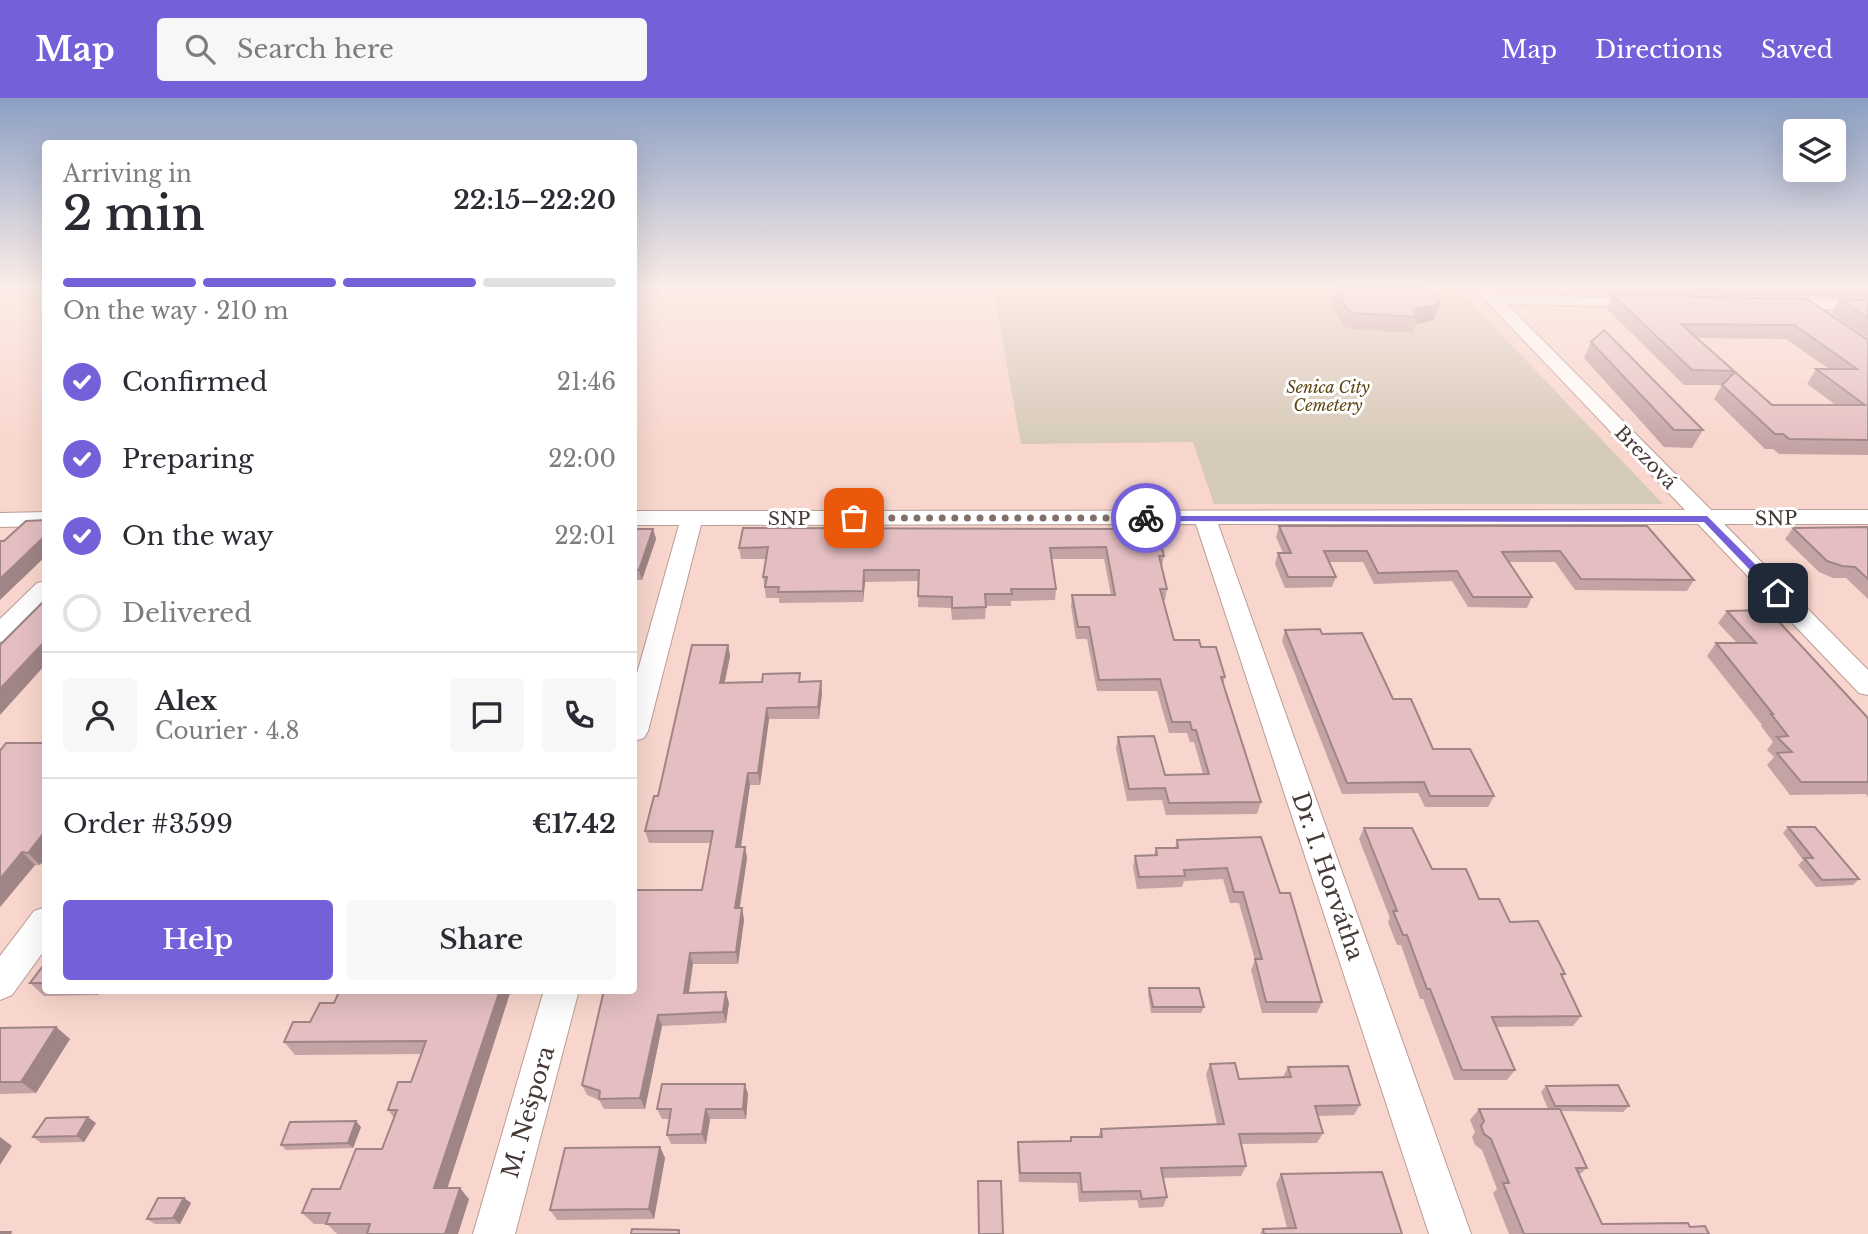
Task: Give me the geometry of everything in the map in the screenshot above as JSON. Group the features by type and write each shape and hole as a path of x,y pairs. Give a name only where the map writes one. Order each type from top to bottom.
{"street":[{"name":"Brezová","path":"1535,341 1868,686"},
{"name":"SNP","path":"637,518 1868,517"},
{"path":"637,720 692,518"},
{"name":"Dr. I. Horvátha","path":"1205,518 1450,1234"},
{"path":"0,520 42,520"},
{"path":"0,634 42,592"},
{"path":"0,984 42,926"},
{"name":"M. Nešpora","path":"494,1234 561,994"}],"green space":[{"name":"Senica City Cemetery","path":"1003,341 1508,341 1663,504 1214,504 1193,442 1021,444"}],"building":[{"path":"1615,341 1703,430 1674,430 1591,342"},
{"path":"1661,341 1700,341 1734,371 1692,370"},
{"path":"1817,341 1868,341 1868,440 1789,439 1783,434 1775,434 1722,385 1735,372 1772,405 1865,405 1816,369 1857,369"},
{"path":"42,520 42,539 0,579 0,541 4,541 26,521"},
{"path":"1279,526 1647,526 1694,580 1581,579 1560,551 1502,552 1532,597 1473,597 1457,571 1378,573 1367,551 1324,551 1336,577 1288,577 1278,553 1291,553"},
{"path":"1868,527 1868,579 1855,567 1827,561 1793,528"},
{"path":"743,528 1157,529 1164,556 1159,556 1167,589 1160,589 1174,640 1199,640 1201,647 1216,647 1225,677 1221,677 1261,802 1169,803 1165,788 1129,789 1118,737 1154,736 1165,775 1209,774 1196,730 1192,730 1190,722 1172,722 1160,679 1099,680 1089,627 1078,627 1072,595 1115,595 1106,547 1050,548 1056,589 1011,589 1012,594 985,594 986,607 952,608 952,597 918,596 919,570 864,570 863,591 778,592 779,587 765,587 767,577 763,577 768,547 739,548"},
{"path":"637,529 653,529 639,570"},
{"path":"42,603 42,644 0,689 0,645"},
{"path":"1768,610 1868,718 1868,782 1801,782 1777,753 1792,752 1777,737 1788,736 1716,643 1756,643 1727,611"},
{"path":"1320,629 1322,634 1362,633 1393,699 1411,699 1433,749 1470,749 1494,796 1430,796 1424,782 1347,783 1285,630"},
{"path":"692,645 728,645 720,683 762,682 763,674 800,673 799,682 821,681 818,707 767,708 758,773 748,773 736,847 745,847 735,908 742,908 736,952 690,953 684,993 726,992 723,1012 658,1015 640,1098 599,1099 600,1091 582,1085 603,994 637,994 637,890 702,890 713,831 645,831 654,796 658,796"},
{"path":"6,743 42,743 42,835 28,853 22,852 0,879 0,751"},
{"path":"1788,827 1815,827 1859,879 1822,880 1804,858 1813,858"},
{"path":"1364,828 1412,828 1432,869 1466,869 1479,899 1499,899 1510,922 1538,921 1565,974 1561,974 1581,1016 1492,1017 1515,1070 1462,1070 1407,935 1403,935 1393,911 1397,911"},
{"path":"1261,837 1280,893 1290,893 1322,1002 1266,1002 1255,959 1262,959 1243,892 1234,892 1227,868 1184,870 1185,876 1139,877 1135,856 1157,855 1156,848 1178,848 1177,840"},
{"path":"42,967 42,983 30,983"},
{"path":"1149,988 1199,988 1204,1007 1153,1007"},
{"path":"338,994 499,994 434,1188 460,1188 445,1234 367,1234 370,1224 326,1224 330,1213 302,1213 312,1189 340,1189 356,1149 382,1149 397,1110 388,1110 398,1082 411,1082 426,1041 284,1042 293,1022 310,1022 320,1003 334,1003"},
{"path":"56,1027 21,1082 0,1082 0,1028"},
{"path":"1235,1063 1239,1079 1291,1077 1288,1067 1348,1066 1360,1105 1315,1106 1323,1133 1239,1134 1246,1166 1161,1168 1167,1197 1142,1199 1140,1191 1082,1192 1080,1173 1020,1173 1018,1142 1071,1141 1071,1137 1102,1137 1101,1129 1224,1124 1210,1064"},
{"path":"662,1084 745,1084 743,1109 706,1109 702,1134 667,1135 671,1109 657,1109"},
{"path":"1618,1085 1629,1106 1555,1106 1546,1086"},
{"path":"1479,1109 1560,1109 1587,1168 1576,1168 1602,1224 1688,1223 1690,1227 1705,1226 1709,1234 1524,1234 1503,1183 1509,1183 1491,1139 1484,1134 1481,1126 1484,1121"},
{"path":"88,1117 77,1136 33,1137 46,1118"},
{"path":"356,1121 348,1143 281,1145 290,1122"},
{"path":"660,1147 649,1209 550,1210 565,1148"},
{"path":"1382,1172 1402,1234 1264,1234 1263,1229 1296,1228 1281,1174"},
{"path":"978,1181 1001,1181 1003,1234 979,1234"},
{"path":"158,1198 184,1198 173,1218 147,1219"},
{"path":"632,1229 679,1230 679,1234 631,1234"}],"way so far":[{"path":"854,518 1146,518"}],"route":[{"path":"1146,518 1707,519 1778,593"}]}
